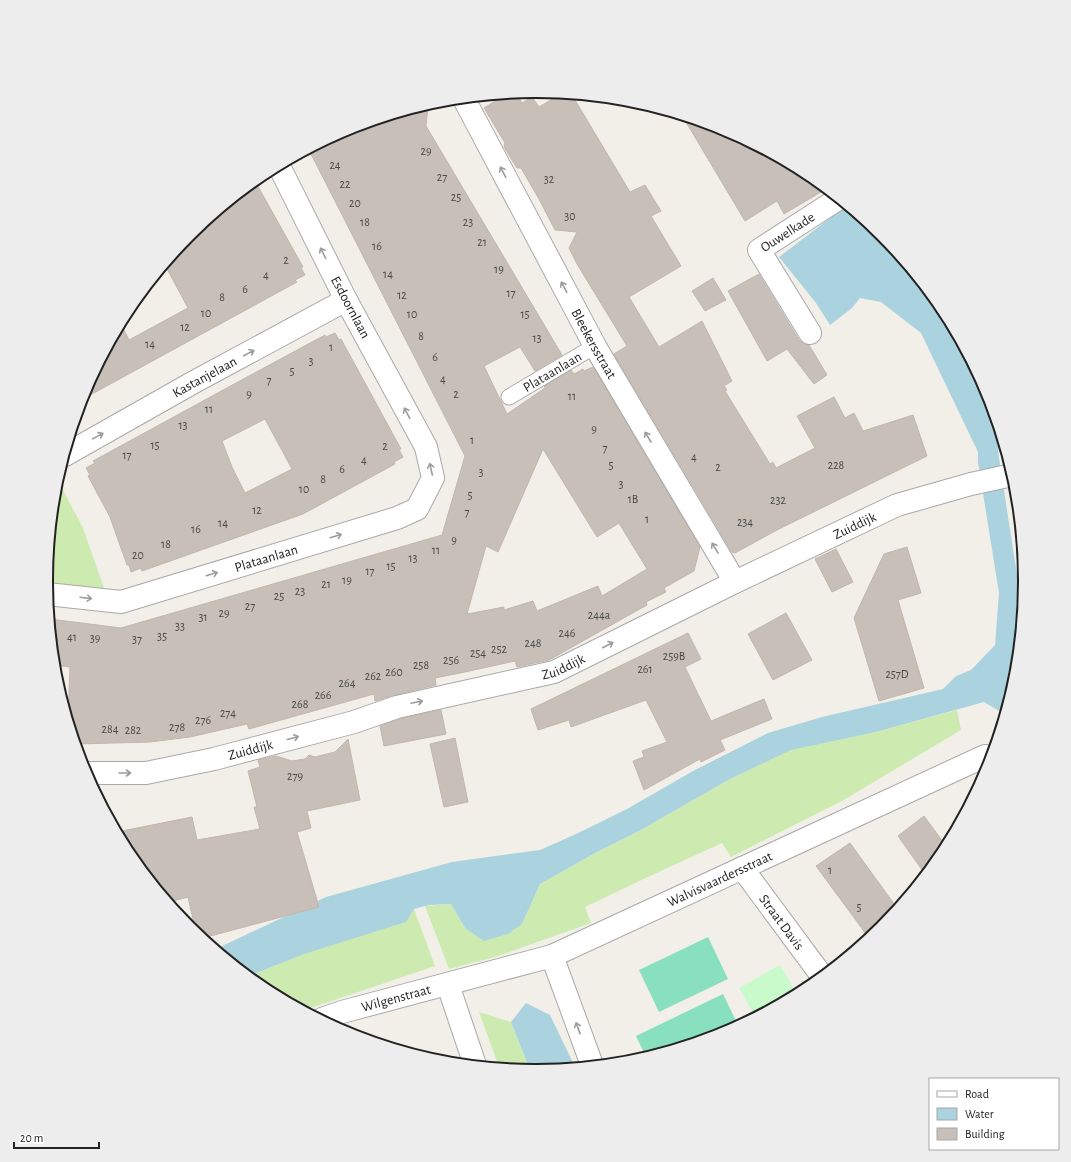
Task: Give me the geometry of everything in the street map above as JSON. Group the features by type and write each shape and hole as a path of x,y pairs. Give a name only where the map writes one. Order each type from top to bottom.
{"street":[{"name":"Bleekersstraat","path":"467,104 595,346 735,582"},
{"name":"Esdoornlaan","path":"281,171 346,300 426,447"},
{"name":"Ouwelkade","path":"810,333 759,250 834,202"},
{"name":"Kastanjelaan","path":"71,451 194,382 346,300"},
{"name":"Plataanlaan","path":"53,595 121,602 398,518 417,509 433,478 426,447"},
{"name":"Zuiddijk","path":"93,773 146,773 214,759 354,722 397,707 554,672 735,582 897,505 971,484 1007,476"},
{"name":"Walvisvaardersstraat","path":"448,985 552,956 984,759"},
{"name":"Straat Davis","path":"742,868 819,971"},
{"path":"552,956 590,1060"},
{"path":"448,985 473,1059"},
{"name":"Wilgenstraat","path":"328,1017 448,985"}],"lane":[{"name":"Plataanlaan","path":"509,398 595,346"}],"green space":[{"path":"62,488 83,528 105,591 53,585 54,549"},
{"path":"957,710 961,730 842,801 731,857 722,843 585,907 591,923 495,957 449,969 425,906 451,904 465,928 522,924 540,884 597,852 639,831 730,779 791,749 876,732"},
{"path":"414,909 435,966 311,1008 294,999 255,973"},
{"path":"708,937 728,979 659,1012 639,970"},
{"path":"780,965 794,988 753,1012 739,988"},
{"path":"723,994 736,1020 691,1038 643,1051 636,1036"},
{"path":"479,1012 511,1022 527,1063 497,1061"}],"water":[{"path":"842,209 877,240 918,287 937,313 968,368 981,396 997,442 1018,584 1014,644 1009,675 1000,712 984,702 876,732 791,750 730,779 639,831 597,852 540,884 522,924 508,934 484,941 465,928 451,904 429,905 414,909 406,922 304,954 255,974 242,964 221,947 326,897 452,862 540,850 627,809 693,771 768,733 822,717 943,689 956,676 971,670 995,645 999,593 978,462 978,452 921,333 881,302 860,298 852,308 830,325 816,303 779,257"},
{"path":"526,1003 550,1015 572,1061 527,1063 511,1022"}],"building":[{"path":"533,98 539,107 552,99 575,101 630,192 645,185 661,211 651,216 681,266 629,297 659,347 702,321 732,381 724,386 727,390 725,391 770,464 773,462 776,468 815,448 797,416 834,397 845,418 854,413 863,431 913,415 927,456 777,530 735,553 732,552 614,354 627,346 577,264 569,248 577,232 555,230 521,168 517,168 504,147 505,143 484,108 496,101 504,100 520,99 522,103"},
{"path":"427,111 426,126 562,355 535,371 520,347 484,366 507,414 545,388 544,386 571,370 574,374 583,369 584,371 593,367 700,547 694,571 664,588 666,592 646,602 647,605 549,660 517,667 515,661 435,678 436,685 375,701 374,694 249,729 247,724 190,737 150,742 82,744 69,704 70,667 61,666 55,620 121,628 442,535 465,456 311,154 351,135 380,124","holes":["543,449 597,537 619,523 647,569 602,596 598,586 537,611 533,601 504,610 504,607 467,614 486,546 498,552"]},
{"path":"686,123 749,148 777,163 821,192 784,214 777,201 745,221"},
{"path":"258,186 303,267 301,268 305,275 295,280 297,282 91,395 103,368 124,330 129,340 188,308 167,270 194,240 217,218"},
{"path":"759,274 799,340 804,344 809,345 827,375 814,384 787,349 767,361 728,291"},
{"path":"713,278 726,300 705,311 692,291"},
{"path":"335,333 339,340 341,339 401,449 399,450 403,457 394,462 395,464 303,514 142,571 141,568 131,572 129,565 127,565 110,517 88,476 90,475 86,468 95,463 93,461 325,335 326,337","holes":["265,419 292,469 245,493 232,467 222,441"]},
{"path":"907,547 921,593 898,600 924,688 879,701 854,618 884,554"},
{"path":"836,549 853,582 832,592 815,559"},
{"path":"786,613 812,660 773,680 748,634"},
{"path":"688,633 701,659 685,667 711,721 764,699 772,719 720,740 725,750 701,762 700,759 644,790 633,761 644,757 642,751 667,742 646,700 571,727 569,720 538,730 531,709"},
{"path":"441,710 446,734 384,746 380,726 400,719"},
{"path":"455,738 468,802 444,807 430,744"},
{"path":"348,739 360,800 307,811 311,828 297,832 319,907 209,936 194,922 188,897 174,901 153,875 134,849 123,831 192,817 197,840 260,829 254,807 257,807 248,771 260,767 258,760 276,756 292,761 305,759 309,755 315,757 335,752"},
{"path":"924,816 942,841 922,870 898,836"},
{"path":"850,843 894,904 865,933 816,866"}]}
